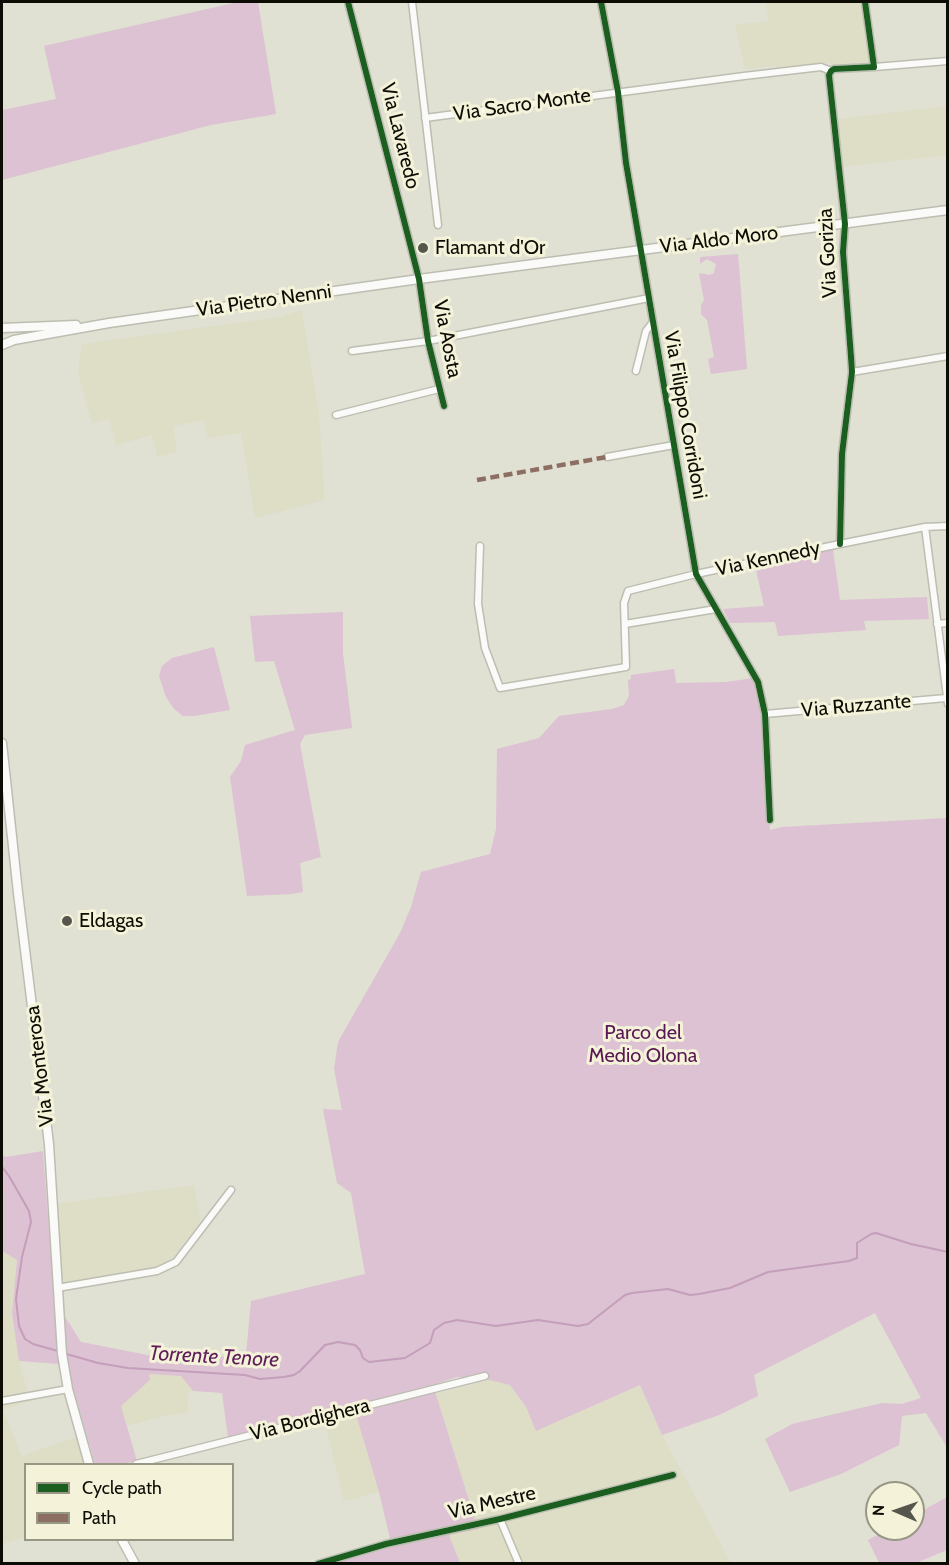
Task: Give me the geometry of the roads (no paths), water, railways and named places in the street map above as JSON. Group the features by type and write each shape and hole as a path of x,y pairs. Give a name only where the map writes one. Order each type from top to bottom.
{"main road":[{"name":"Via Aldo Moro","path":"420,279 948,210"},
{"name":"Via Pietro Nenni","path":"2,345 14,340 109,323 420,279"},
{"name":"Via Pietro Nenni","path":"2,328 109,323"},
{"name":"Via Monterosa","path":"2,744 49,1144 64,1367 89,1463"},
{"path":"123,1541 135,1563"}],"street":[{"name":"Via Lavaredo","path":"348,2 420,279"},
{"path":"412,2 438,225"},
{"name":"Via Filippo Corridoni","path":"601,2 618,92 626,163 696,574 758,682 765,714 770,820"},
{"path":"866,2 874,67"},
{"path":"831,71 948,61"},
{"name":"Via Sacro Monte","path":"425,118 821,67 831,71"},
{"name":"Via Gorizia","path":"831,71 845,224 843,252 852,372 842,454 840,544"},
{"name":"Via Aosta","path":"420,279 428,341 444,406"},
{"path":"352,351 428,341 649,298"},
{"name":"Via Filippo Corridoni","path":"636,371 646,331 653,322"},
{"path":"852,372 948,356"},
{"path":"336,415 439,389"},
{"path":"607,457 674,445"},
{"name":"Via Kennedy","path":"625,624 624,603 628,591 696,574 840,544 925,527 948,526"},
{"path":"925,527 947,701"},
{"path":"480,546 478,604 485,648 500,688 626,667 625,624 716,609"},
{"path":"938,624 948,623"},
{"name":"Via Ruzzante","path":"765,714 947,701"},
{"path":"57,1288 157,1271 176,1262 231,1190"},
{"name":"Via Bordighera","path":"140,1463 485,1376"},
{"path":"2,1401 68,1389"},
{"name":"Via Mestre","path":"318,1563 386,1544 673,1475"},
{"path":"500,1518 519,1563"}],"waterway":[{"name":"Torrente Tenore","path":"2,1167 29,1211 31,1222 22,1257 16,1299 19,1326 25,1339 33,1344 58,1351"},
{"name":"Torrente Tenore","path":"63,1353 98,1363 128,1368 245,1375 260,1379 284,1377 300,1371 325,1345 338,1342 355,1345 363,1358 369,1362 405,1358 430,1343 434,1330 444,1323 457,1320 496,1326 538,1320 578,1326 588,1324 625,1295 632,1293 668,1289 690,1295 699,1294 730,1288 768,1272 849,1261 857,1258 857,1243 876,1233 948,1252"}],"place":[{"name":"Flamant d'Or","path":"423,248"},
{"name":"Eldagas","path":"67,921"}],"park label":[{"name":"Parco del Medio Olona","path":"643,1044"}]}
